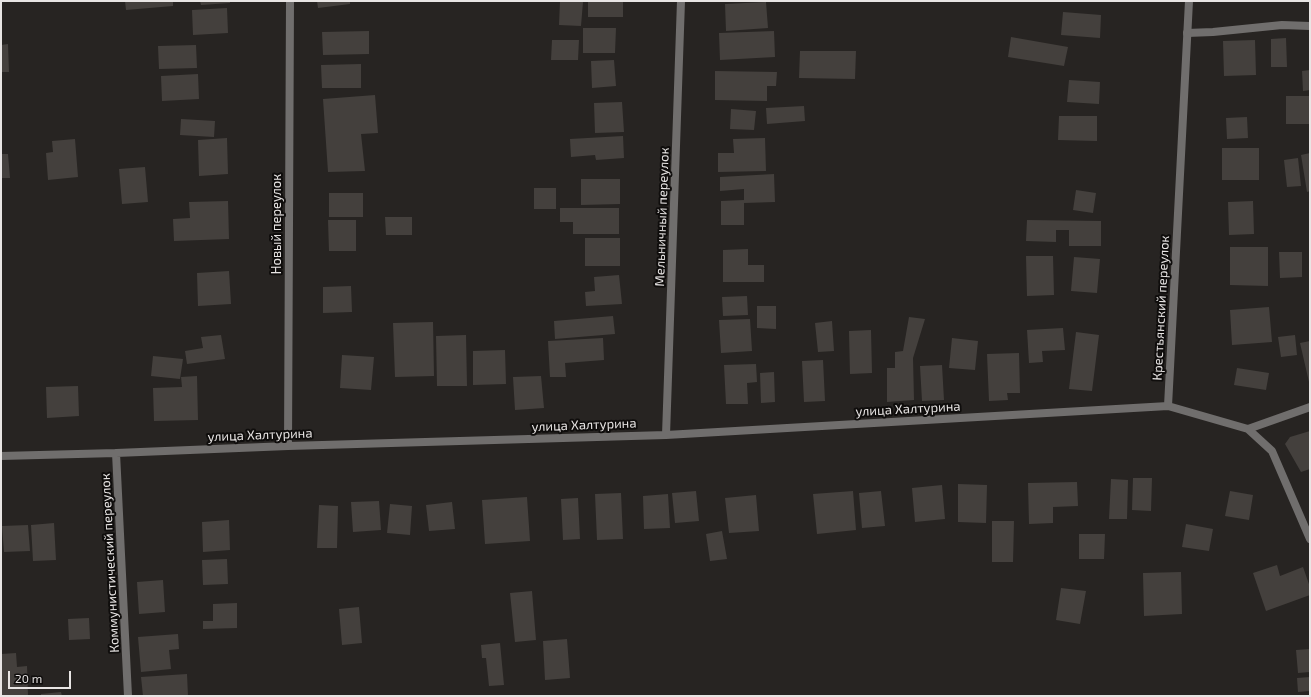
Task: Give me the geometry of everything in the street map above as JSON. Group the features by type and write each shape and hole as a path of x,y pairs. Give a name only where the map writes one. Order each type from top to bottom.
{"street":[{"name":"Новый переулок","path":"288,446 290,1"},
{"name":"Мельничный переулок","path":"666,435 681,1"},
{"name":"Крестьянский переулок","path":"1168,406 1189,1"},
{"path":"1187,33 1282,25 1310,26"},
{"name":"улица Халтурина","path":"1,456 666,435 1168,406"},
{"path":"1168,406 1248,429 1272,451 1310,539"},
{"path":"1248,429 1310,407"},
{"name":"Коммунистический переулок","path":"116,453 128,696"}],"building":[{"path":"125,1 173,1 173,6 126,10"},
{"path":"200,1 230,1 230,3 201,5"},
{"path":"317,1 350,1 350,4 318,8"},
{"path":"560,1 583,2 581,26 559,25"},
{"path":"588,1 623,1 623,17 588,17"},
{"path":"766,2 768,28 726,31 725,4"},
{"path":"227,8 228,33 193,35 192,10"},
{"path":"1063,12 1101,15 1100,38 1061,35"},
{"path":"583,28 616,28 615,53 583,53"},
{"path":"369,31 369,54 323,55 322,32"},
{"path":"774,31 775,57 720,60 719,33"},
{"path":"1011,37 1068,47 1064,66 1008,57"},
{"path":"1286,38 1287,67 1271,67 1271,39"},
{"path":"552,40 579,40 578,60 551,60"},
{"path":"1255,40 1256,75 1224,76 1223,41"},
{"path":"8,44 9,72 1,72 1,45"},
{"path":"196,45 197,68 159,69 158,46"},
{"path":"800,51 856,51 855,79 799,78"},
{"path":"614,60 616,86 592,88 591,61"},
{"path":"361,64 361,88 322,88 321,65"},
{"path":"1310,70 1310,90 1303,91 1302,71"},
{"path":"715,71 777,72 776,86 767,86 767,101 715,100"},
{"path":"198,74 199,99 162,101 161,76"},
{"path":"1069,80 1100,82 1099,104 1067,102"},
{"path":"375,95 378,133 361,134 365,171 328,172 323,99"},
{"path":"1286,96 1310,96 1310,124 1286,124"},
{"path":"622,102 624,132 595,133 594,103"},
{"path":"804,106 805,121 767,124 766,108"},
{"path":"731,109 756,111 754,130 730,129"},
{"path":"1059,116 1097,116 1097,141 1058,140"},
{"path":"1247,117 1248,138 1227,139 1226,118"},
{"path":"181,119 215,121 214,137 180,135"},
{"path":"623,136 624,158 596,160 595,155 571,157 570,139"},
{"path":"227,138 228,174 199,176 198,140"},
{"path":"765,138 766,171 718,172 718,153 734,153 733,139"},
{"path":"75,139 78,177 48,180 46,153 53,152 52,141"},
{"path":"1222,148 1259,148 1259,180 1222,180"},
{"path":"1310,153 1310,191 1307,192 1301,155"},
{"path":"1,154 8,154 10,178 1,178"},
{"path":"1298,158 1301,186 1287,187 1284,160"},
{"path":"145,167 148,202 122,204 119,169"},
{"path":"774,174 775,202 744,203 744,225 721,225 721,201 744,200 744,189 720,191 720,177"},
{"path":"581,179 620,179 620,204 581,205"},
{"path":"534,188 556,188 556,209 534,209"},
{"path":"1076,190 1096,193 1093,213 1073,210"},
{"path":"329,193 363,193 363,217 329,217"},
{"path":"228,201 229,239 174,241 173,219 190,218 189,202"},
{"path":"1253,201 1254,234 1229,235 1228,202"},
{"path":"560,208 619,208 619,234 573,234 573,222 560,222"},
{"path":"385,217 412,217 412,235 386,235"},
{"path":"328,220 356,220 356,251 329,251"},
{"path":"1027,220 1101,221 1101,246 1069,246 1069,230 1056,230 1056,242 1026,241"},
{"path":"585,238 620,238 620,266 585,266"},
{"path":"1230,247 1268,247 1268,286 1230,285"},
{"path":"748,249 748,265 764,265 764,282 723,282 723,250"},
{"path":"1279,252 1302,252 1302,277 1280,278"},
{"path":"1026,256 1053,256 1054,295 1027,296"},
{"path":"1074,257 1100,259 1097,293 1071,291"},
{"path":"229,271 231,304 198,306 197,273"},
{"path":"619,275 622,304 586,306 585,292 595,291 594,277"},
{"path":"351,286 352,312 323,313 323,287"},
{"path":"747,296 748,315 723,316 722,297"},
{"path":"757,306 776,306 776,329 757,328"},
{"path":"1269,307 1272,342 1232,345 1230,310"},
{"path":"613,316 615,334 555,339 554,321"},
{"path":"909,317 925,319 913,358 914,400 887,402 887,368 895,368 895,352 903,351"},
{"path":"750,319 752,351 721,353 719,320"},
{"path":"832,321 834,351 818,352 815,323"},
{"path":"433,322 434,376 395,377 393,323"},
{"path":"1063,328 1065,350 1042,351 1043,362 1029,363 1027,330"},
{"path":"871,330 872,373 850,374 849,331"},
{"path":"1076,332 1099,335 1092,391 1069,389"},
{"path":"221,335 225,359 187,364 185,351 203,348 201,337"},
{"path":"466,335 467,386 437,386 436,336"},
{"path":"1295,335 1297,355 1281,357 1278,337"},
{"path":"603,338 604,360 565,363 566,377 550,377 548,341"},
{"path":"952,338 978,341 975,370 949,368"},
{"path":"1310,341 1310,382 1309,382 1300,343"},
{"path":"505,350 506,384 473,385 473,351"},
{"path":"1019,353 1020,393 1007,393 1008,400 989,401 987,354"},
{"path":"342,355 374,357 371,390 340,388"},
{"path":"153,356 183,359 180,379 151,376"},
{"path":"823,360 825,401 804,402 802,361"},
{"path":"756,364 757,382 747,383 748,404 726,404 724,365"},
{"path":"942,365 944,400 922,401 920,366"},
{"path":"1237,368 1269,373 1266,390 1234,385"},
{"path":"774,372 775,402 761,403 760,373"},
{"path":"197,376 198,420 154,421 153,388 182,387 181,377"},
{"path":"541,376 544,408 515,410 513,377"},
{"path":"78,386 79,416 47,418 46,387"},
{"path":"1310,431 1310,469 1301,472 1285,444 1290,437"},
{"path":"1133,478 1152,478 1151,511 1132,510"},
{"path":"1111,479 1128,480 1127,519 1109,519"},
{"path":"1077,482 1078,506 1053,507 1053,523 1029,524 1028,483"},
{"path":"958,484 987,485 986,523 958,522"},
{"path":"942,485 945,519 915,522 912,488"},
{"path":"696,491 699,521 675,523 672,493"},
{"path":"853,491 856,530 817,534 813,494"},
{"path":"881,491 885,526 862,528 859,493"},
{"path":"1230,491 1253,495 1249,520 1225,516"},
{"path":"621,493 623,539 597,540 595,494"},
{"path":"668,494 670,528 644,529 643,496"},
{"path":"756,495 759,531 729,533 725,498"},
{"path":"527,497 530,541 485,544 482,500"},
{"path":"578,498 580,539 563,540 561,499"},
{"path":"379,501 381,530 353,532 351,502"},
{"path":"452,502 455,529 429,531 426,505"},
{"path":"390,504 412,506 410,535 387,533"},
{"path":"319,505 338,506 337,548 317,548"},
{"path":"229,520 230,550 203,552 202,522"},
{"path":"992,521 1014,521 1013,562 992,562"},
{"path":"54,523 56,560 33,561 31,525"},
{"path":"1186,524 1213,529 1209,551 1182,547"},
{"path":"28,525 30,551 4,552 2,526"},
{"path":"722,531 727,559 710,561 706,534"},
{"path":"1079,534 1105,534 1104,559 1079,559"},
{"path":"227,559 228,584 203,585 202,560"},
{"path":"1277,565 1280,576 1303,567 1310,587 1310,595 1266,611 1253,573"},
{"path":"1181,572 1182,614 1144,616 1143,573"},
{"path":"163,580 165,612 139,614 137,582"},
{"path":"1061,588 1086,591 1080,624 1056,620"},
{"path":"532,591 536,640 515,642 510,593"},
{"path":"237,603 237,628 203,629 203,621 213,621 213,604"},
{"path":"359,607 362,643 342,645 339,609"},
{"path":"89,618 90,639 69,640 68,619"},
{"path":"178,634 179,649 169,650 171,669 141,672 138,637"},
{"path":"567,639 570,678 545,680 543,641"},
{"path":"500,643 504,685 489,686 486,658 482,658 481,645"},
{"path":"1310,649 1310,672 1298,673 1296,650"},
{"path":"16,653 17,667 27,666 28,695 1,696 1,654"},
{"path":"187,674 188,696 143,696 141,677"},
{"path":"1310,677 1310,691 1298,692 1297,678"},
{"path":"61,692 62,696 41,696 41,694"}]}
